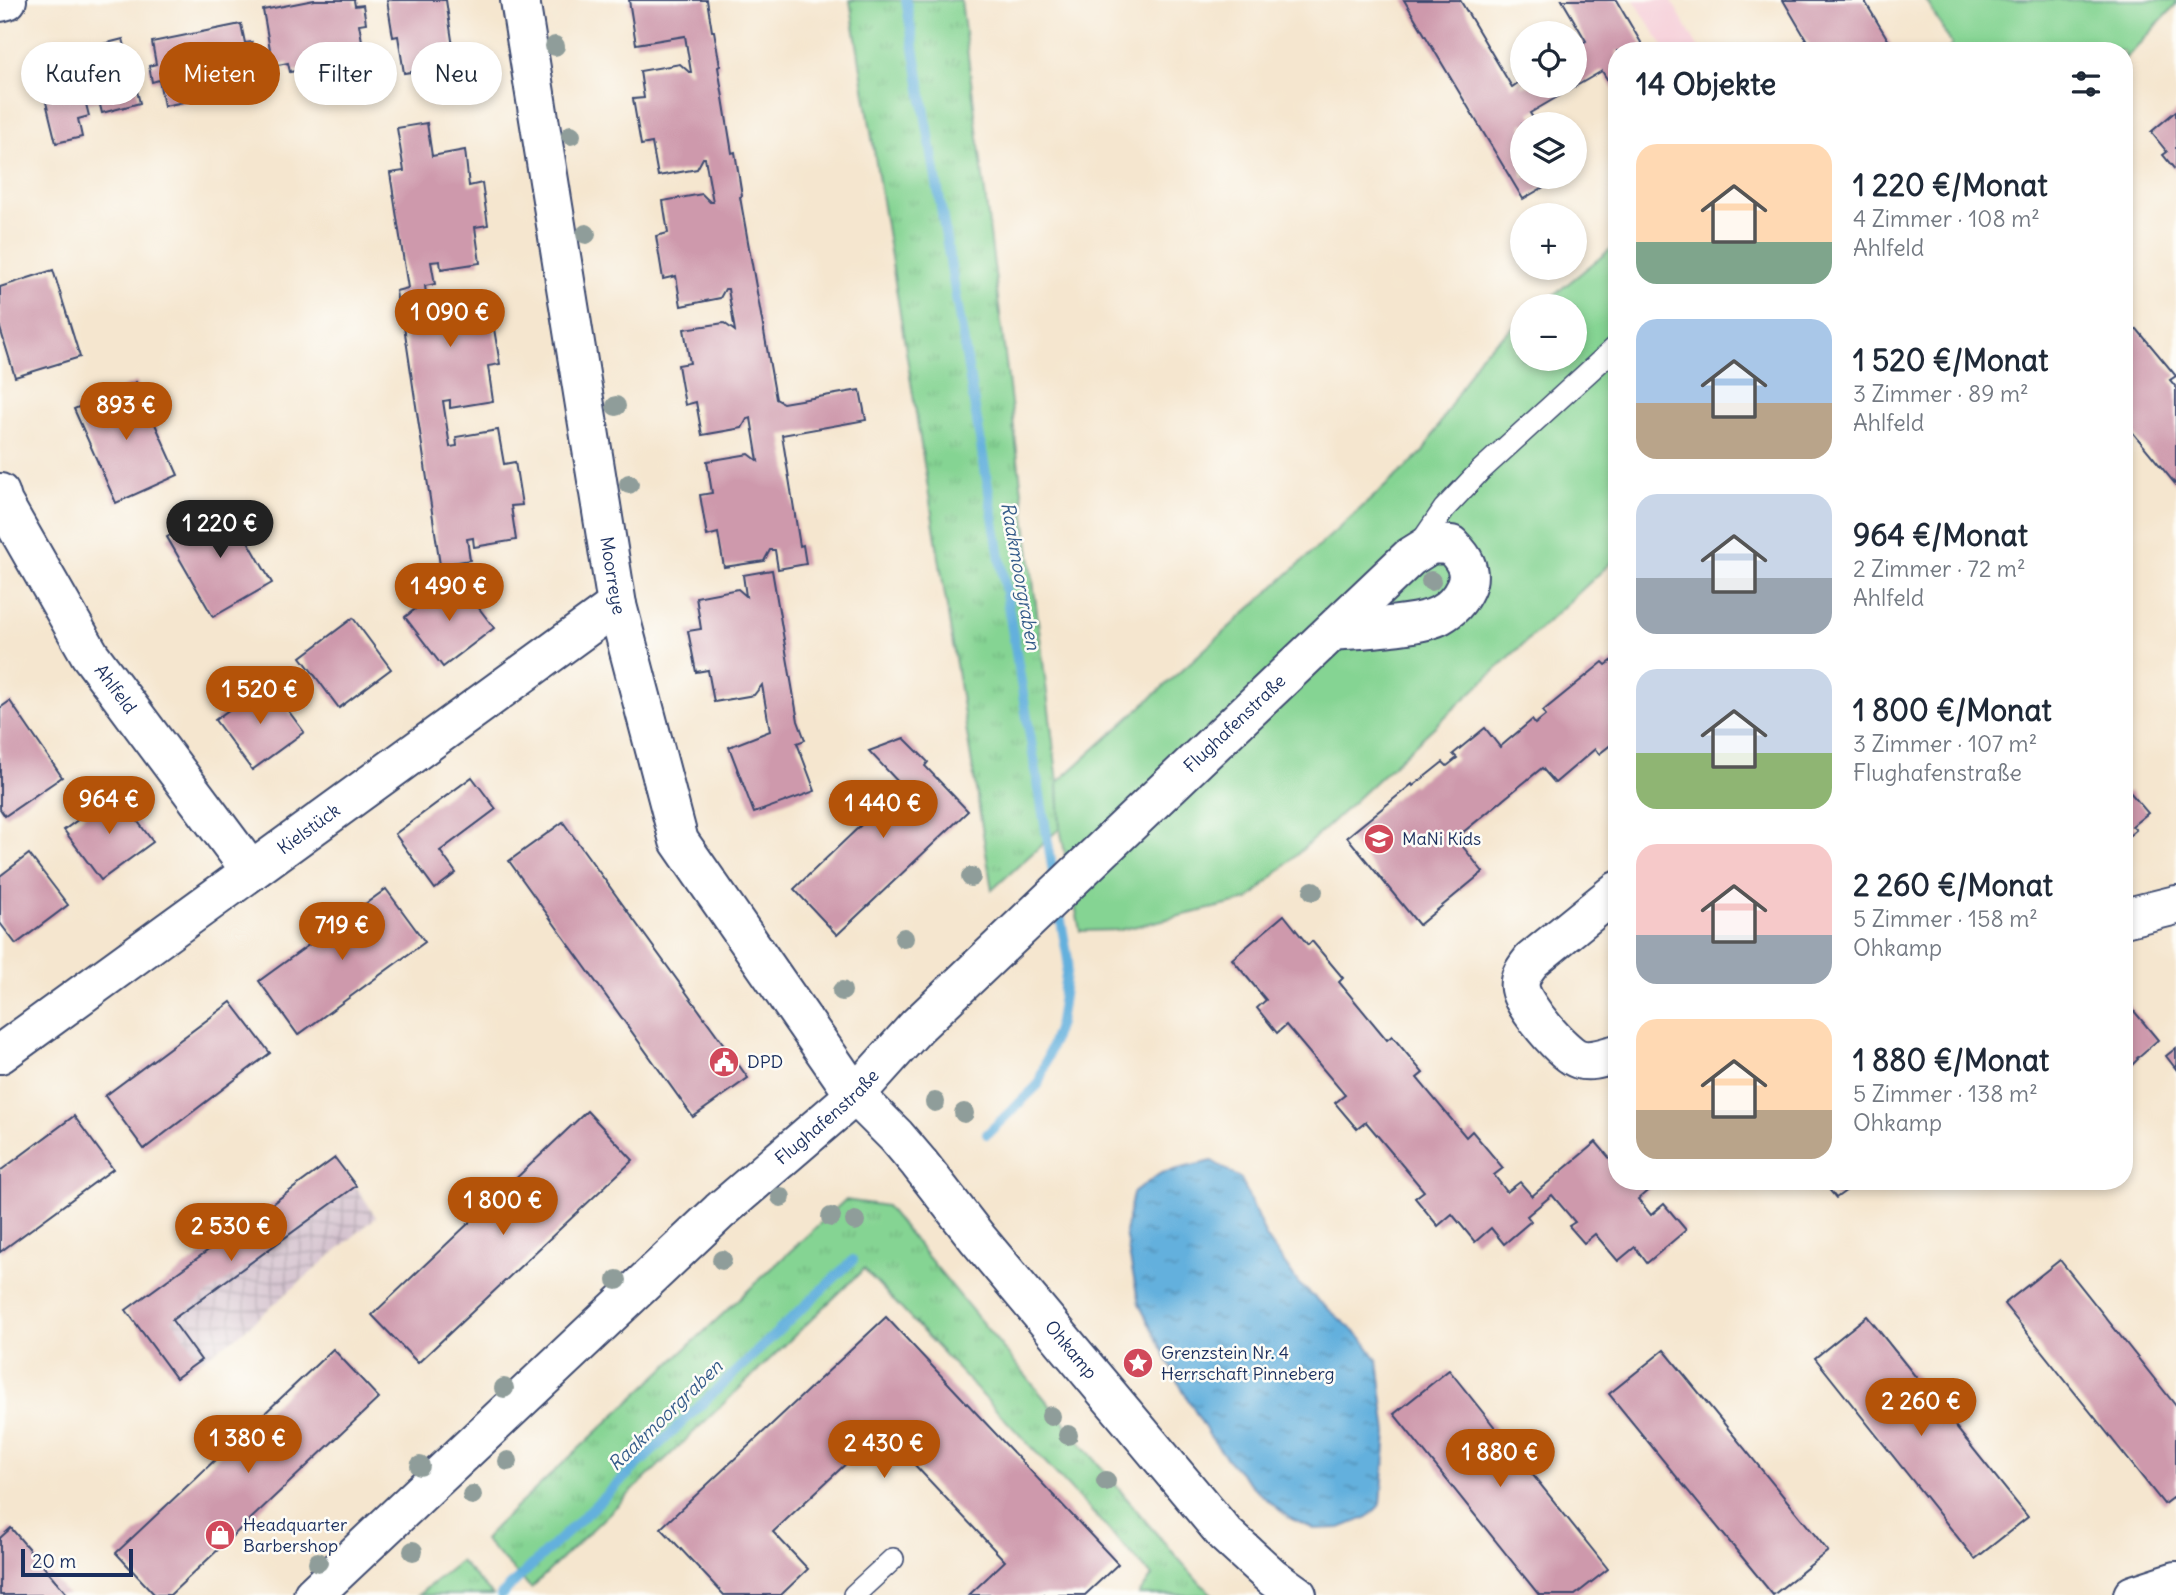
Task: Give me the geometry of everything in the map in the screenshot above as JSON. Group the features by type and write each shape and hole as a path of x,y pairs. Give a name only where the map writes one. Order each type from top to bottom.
{"street":[{"path":"0,2 7,0"},
{"name":"Moorreye","path":"520,0 617,605 679,841 855,1095"},
{"name":"Ahlfeld","path":"0,493 3,503 90,655 251,871"},
{"name":"Flughafenstraße","path":"313,1595 720,1211 855,1095 917,1026 1077,873 1332,631 1410,557 1431,544 1451,545 1465,559 1469,580 1461,598 1439,616 1416,622 1332,631"},
{"name":"Kielstück","path":"0,1054 617,605"},
{"path":"1608,898 1532,960 1520,980 1520,991 1525,1002 1567,1053 1584,1060 1608,1056"},
{"path":"2133,916 2176,905"},
{"name":"Ohkamp","path":"855,1095 919,1163 987,1250 1225,1534 1272,1577 1297,1595"},
{"path":"2133,1595 2176,1581"}],"lane":[{"path":"1410,557 1444,509 1479,472 1608,354"},
{"path":"854,1595 893,1559"}],"shaded area":[{"path":"1634,0 1671,0 1695,42 1660,42"},
{"path":"356,1186 376,1217 236,1337 201,1360 172,1320"}],"green space":[{"path":"850,0 961,0 1058,782 1060,828 992,890"},
{"path":"1926,0 2176,0 2176,5 2133,51 2133,42 1950,42"},
{"path":"1608,251 1608,565 1248,900 1120,930 1080,931 1060,828 1058,782 1423,452 1480,355 1510,330 1510,371 1587,371 1587,294 1555,294 1572,280 1587,280 1587,268"},
{"path":"845,1200 886,1206 1147,1523 1213,1595 1139,1595 1152,1576 864,1269 531,1588 484,1540"},
{"path":"460,1561 493,1595 418,1595"}],"water":[{"path":"1212,1161 1241,1179 1266,1237 1299,1284 1362,1338 1378,1361 1387,1433 1381,1504 1368,1517 1340,1528 1314,1529 1289,1518 1258,1492 1229,1461 1209,1435 1183,1391 1139,1304 1125,1233 1133,1193 1161,1173"}],"building":[{"path":"314,0 354,0 355,6 363,5 366,23 359,24 362,42 294,42 294,71 290,72 288,63 280,65 280,42 269,42 263,10"},
{"path":"387,0 446,0 452,42 411,42 411,72 404,73 398,36 393,37"},
{"path":"629,0 707,0 776,399 783,403 860,390 866,420 782,435 800,546 803,545 806,564 778,569 775,550 770,550 764,561 724,567 718,533 707,536 700,495 712,493 707,461 749,454 758,461 751,418 747,419 742,428 702,435 696,402 685,405 678,365 690,363 684,329 724,323 735,331 728,289 725,289 720,298 681,306 676,276 663,279 656,236 668,233 663,201 702,194 713,202 705,158 697,169 658,176 652,143 641,145 633,99 644,98 640,71 680,64 691,72 685,36 636,44"},
{"path":"1404,0 1460,0 1510,84 1510,98 1556,98 1532,112 1510,112 1510,177"},
{"path":"1562,0 1616,0 1641,42 1608,42 1608,81 1602,71 1587,80 1587,21 1574,21"},
{"path":"1783,0 1864,0 1889,42 1808,42"},
{"path":"241,24 245,42 159,42 159,80 152,82 149,66 156,64 152,42"},
{"path":"47,105 86,105 89,116 78,119 82,137 56,143"},
{"path":"100,105 132,105 102,113"},
{"path":"2176,111 2176,171 2163,155 2167,152 2151,132"},
{"path":"427,123 432,156 465,150 469,186 482,183 488,225 475,227 480,263 441,269 440,261 431,262 435,284 425,286 428,309 436,308 435,299 476,293 481,325 493,323 500,364 488,366 493,401 450,408 450,400 443,401 450,447 457,446 456,437 498,430 504,464 515,462 522,505 511,506 516,540 474,547 473,538 467,539 470,560 440,565 402,313 399,313 396,291 408,288 390,173 404,171 397,128"},
{"path":"1517,189 1540,189 1523,199"},
{"path":"53,270 80,357 15,377 0,328 0,287"},
{"path":"2137,329 2176,376 2170,380 2176,387 2176,485 2133,433 2133,333"},
{"path":"136,382 178,475 116,503 74,409"},
{"path":"226,503 272,583 213,617 167,537"},
{"path":"772,570 798,721 805,740 797,743 815,791 754,813 729,747 770,731 762,685 754,695 714,702 708,670 696,672 688,631 701,629 696,597 738,589 746,596 743,575"},
{"path":"456,578 494,628 443,667 405,617"},
{"path":"353,618 391,669 339,708 301,657"},
{"path":"1603,662 1608,664 1608,747 1599,754 1595,749 1555,783 1542,768 1456,838 1483,872 1419,925 1347,837 1412,784 1413,786 1443,762 1447,766 1457,758 1453,754 1485,728 1500,747 1532,720 1535,724 1546,715 1543,711"},
{"path":"267,682 304,732 252,770 215,720"},
{"path":"10,701 62,777 5,816 0,809 0,708"},
{"path":"904,738 928,762 925,766 968,811 837,935 794,889 902,786 869,751"},
{"path":"472,777 496,809 440,851 456,873 435,889 395,834"},
{"path":"116,792 153,842 101,880 64,830"},
{"path":"2133,796 2148,813 2133,825"},
{"path":"563,822 748,1078 693,1117 509,861"},
{"path":"29,854 68,905 16,944 0,923 0,876"},
{"path":"386,889 425,942 298,1035 259,981"},
{"path":"1284,915 1308,945 1312,941 1343,978 1339,982 1387,1040 1392,1036 1423,1073 1417,1078 1466,1137 1472,1131 1503,1168 1494,1175 1507,1192 1520,1182 1532,1196 1596,1142 1608,1156 1608,1190 1648,1190 1638,1199 1651,1215 1664,1204 1686,1230 1647,1263 1635,1247 1618,1261 1595,1234 1584,1243 1569,1226 1575,1222 1552,1195 1527,1216 1531,1221 1504,1244 1491,1228 1475,1242 1452,1214 1438,1226 1415,1198 1424,1191 1366,1122 1357,1129 1335,1103 1345,1095 1286,1025 1277,1033 1257,1008 1266,1000 1232,959"},
{"path":"231,1002 270,1053 144,1149 105,1096"},
{"path":"2133,1010 2158,1040 2133,1064"},
{"path":"2176,1048 2176,1069 2166,1056"},
{"path":"587,1111 633,1160 418,1363 372,1315"},
{"path":"74,1116 113,1169 0,1252 0,1171"},
{"path":"335,1158 356,1186 172,1320 201,1360 176,1378 126,1310"},
{"path":"1829,1190 1847,1190 1836,1198"},
{"path":"2060,1260 2176,1406 2176,1495 2164,1504 2004,1304"},
{"path":"1867,1316 2028,1517 1975,1559 1815,1358"},
{"path":"886,1317 1118,1564 1085,1595 969,1595 1005,1561 882,1430 773,1532 808,1569 781,1595 724,1595 661,1528"},
{"path":"333,1349 379,1398 170,1595 155,1595 116,1553"},
{"path":"1664,1350 1828,1551 1773,1595 1609,1394"},
{"path":"1449,1370 1608,1569 1575,1595 1539,1595 1394,1414"},
{"path":"11,1528 68,1595 0,1595 0,1538"}],"waterway":[{"name":"Raakmoorgraben","path":"906,0 1055,884"},
{"name":"Raakmoorgraben","path":"987,1134 1038,1085 1059,1023 1068,960 1058,904"},
{"name":"Raakmoorgraben","path":"501,1595 853,1260"}],"place":[{"name":"MaNi Kids","path":"1379,839"},
{"name":"DPD","path":"724,1062"},
{"name":"Grenzstein Nr. 4 Herrschaft Pinneberg","path":"1138,1363"},
{"name":"Headquarter Barbershop","path":"220,1535"}]}
